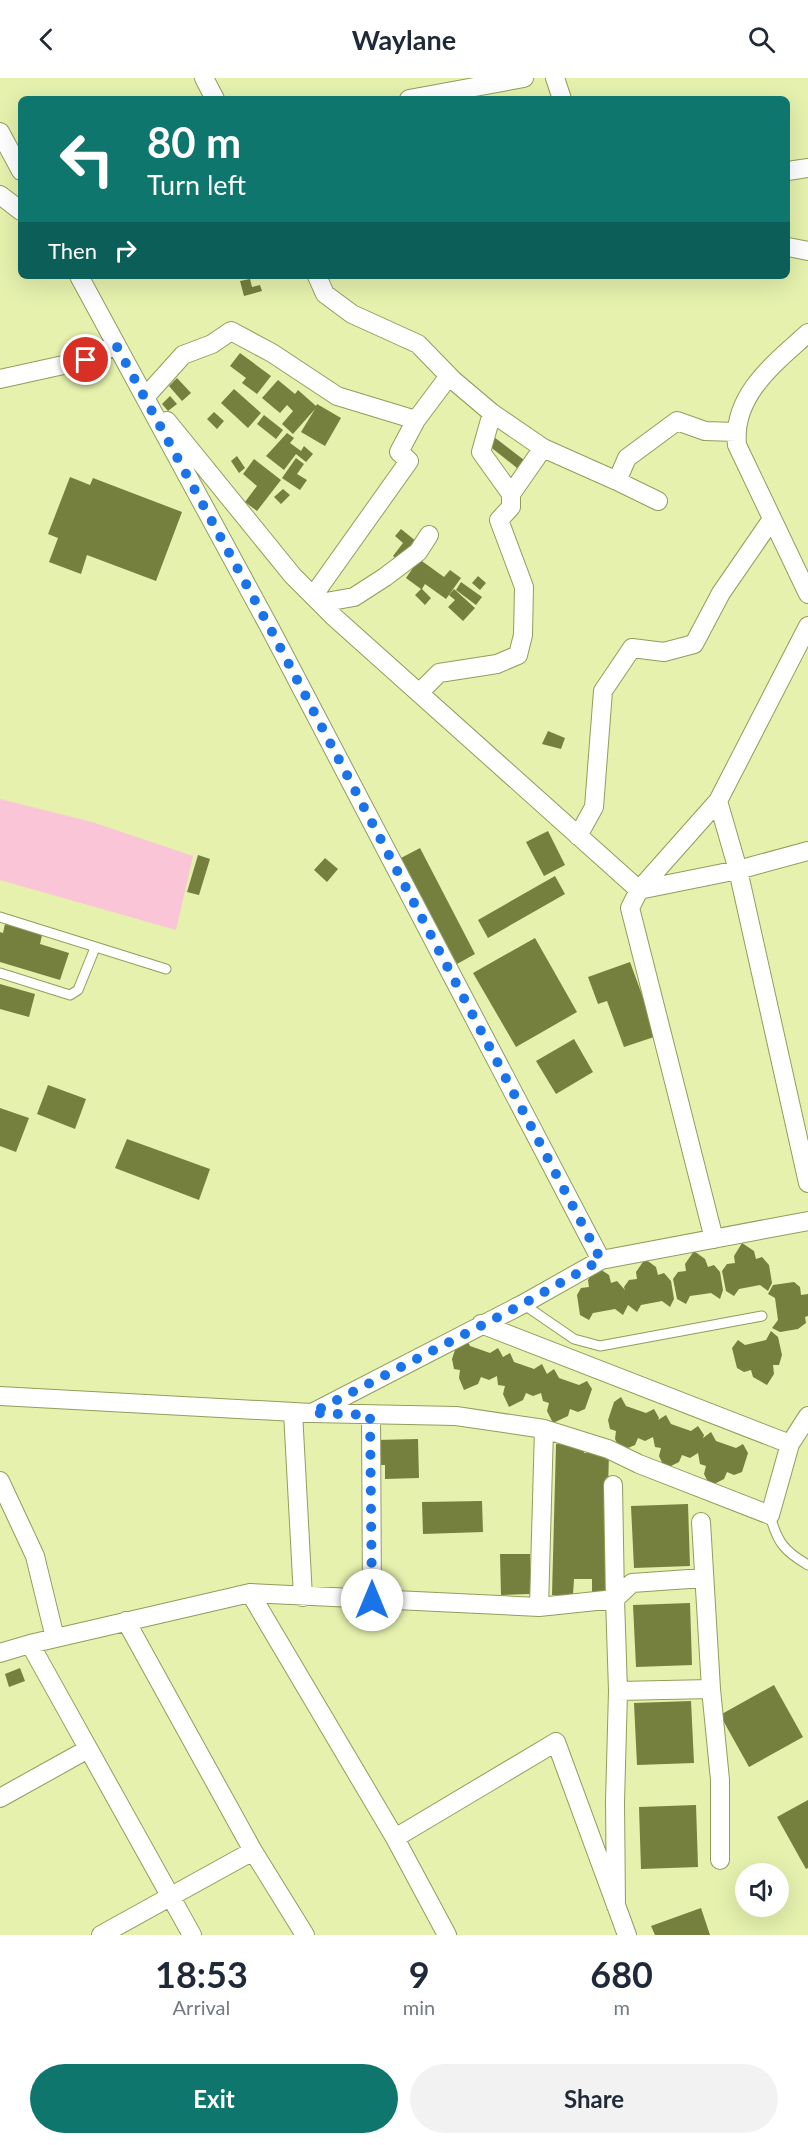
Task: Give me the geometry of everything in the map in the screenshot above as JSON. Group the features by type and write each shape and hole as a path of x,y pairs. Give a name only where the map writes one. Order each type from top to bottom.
{"street":[{"path":"204,78 213,96"},
{"path":"425,96 524,78"},
{"path":"555,78 561,96"},
{"path":"0,132 18,165"},
{"path":"790,171 808,168"},
{"path":"790,247 808,251"},
{"path":"81,279 271,630 601,1260"},
{"path":"318,279 325,294 352,314 418,344 449,376 492,412 543,448 658,501"},
{"path":"141,388 183,355 212,344 231,331 272,353 337,396 416,420"},
{"path":"808,333 762,375 742,407 736,432 737,445 808,594"},
{"path":"0,379 86,360 116,345"},
{"path":"317,599 409,460 399,452 416,420 449,376"},
{"path":"141,388 293,576 419,693 639,890"},
{"path":"492,412 481,452 511,494"},
{"path":"617,481 627,458 678,421 705,431 736,432"},
{"path":"419,693 439,674 497,664 518,655 523,634 524,587 499,520 510,507 511,494 543,448"},
{"path":"578,836 594,807 603,691 632,648 664,652 694,645 721,593 772,519"},
{"path":"317,599 354,597 386,577 418,552 429,535"},
{"path":"714,1239 630,908 639,890 718,801 808,626"},
{"path":"718,801 738,870 803,1144 808,1184"},
{"path":"639,890 738,870 808,851"},
{"path":"312,1413 523,1304 601,1260 808,1221"},
{"path":"481,1324 790,1444"},
{"path":"0,1396 312,1413 456,1416 544,1429 608,1449 639,1464 770,1515 790,1444 808,1416"},
{"path":"293,1412 303,1597"},
{"path":"370,1415 372,1600"},
{"path":"539,1607 544,1429"},
{"path":"0,1481 34,1556 55,1638"},
{"path":"614,1485 615,1639 618,1691 615,1802 616,1906"},
{"path":"701,1522 711,1689 720,1780 720,1860"},
{"path":"0,1653 250,1593 539,1607 615,1599 632,1583 703,1578"},
{"path":"250,1593 395,1838 447,1935"},
{"path":"126,1621 253,1851 305,1935"},
{"path":"30,1644 192,1935"},
{"path":"618,1691 711,1689"},
{"path":"395,1838 556,1742 627,1935"},
{"path":"0,1798 88,1749"},
{"path":"101,1935 253,1851"}],"lane":[{"path":"0,917 166,969"},
{"path":"0,973 70,995 78,990 95,948"},
{"path":"523,1304 574,1339 600,1346 762,1316"},
{"path":"770,1515 776,1538 793,1556 808,1565"}],"shaded area":[{"path":"0,799 92,822 193,856 176,930 0,880"}],"building":[{"path":"250,279 252,287 260,285 262,291 244,296 240,281"},
{"path":"240,353 271,376 257,394 242,383 246,378 230,366"},
{"path":"177,378 191,393 182,401 169,386"},
{"path":"278,380 295,394 298,390 316,406 317,404 341,418 325,446 301,432 315,409 293,434 282,424 293,411 287,405 280,413 262,398"},
{"path":"234,389 261,413 248,428 221,403"},
{"path":"170,396 177,404 168,411 162,404"},
{"path":"214,412 224,421 217,429 207,419"},
{"path":"264,415 283,430 276,439 257,424"},
{"path":"287,433 294,438 290,443 301,451 304,446 313,454 306,462 296,454 284,470 266,456"},
{"path":"494,437 524,460 517,468 488,445"},
{"path":"237,456 245,468 239,473 231,461"},
{"path":"296,458 304,464 297,474 307,480 300,490 282,478"},
{"path":"254,459 281,480 257,511 245,502 257,486 243,474"},
{"path":"70,477 90,485 93,478 182,512 156,581 87,555 81,574 49,562 58,538 48,534"},
{"path":"283,489 290,495 281,504 274,497"},
{"path":"401,529 417,542 401,562 393,556 403,543 395,536"},
{"path":"419,559 444,577 450,570 461,578 446,599 425,584 422,589 431,598 425,605 415,595 421,589 406,578"},
{"path":"478,576 486,583 480,590 472,583"},
{"path":"461,582 482,597 476,605 456,590"},
{"path":"454,589 475,608 463,621 448,607 455,600 449,595"},
{"path":"548,731 565,738 561,749 542,744"},
{"path":"548,831 565,865 544,876 526,842"},
{"path":"420,848 475,954 457,964 401,858"},
{"path":"198,855 210,859 199,895 187,892"},
{"path":"325,858 338,869 327,882 314,870"},
{"path":"555,876 565,894 488,938 478,920"},
{"path":"5,924 42,935 40,944 69,953 60,980 0,962 0,932 3,933"},
{"path":"535,938 577,1012 516,1047 473,973"},
{"path":"630,962 657,1036 624,1047 607,1001 598,1004 588,977"},
{"path":"0,984 35,994 29,1017 0,1009"},
{"path":"574,1039 593,1072 556,1094 536,1061"},
{"path":"48,1085 86,1099 75,1129 37,1114"},
{"path":"0,1108 29,1118 16,1152 0,1146"},
{"path":"127,1139 210,1169 199,1200 115,1168"},
{"path":"742,1243 754,1251 756,1259 762,1257 769,1265 772,1283 768,1291 760,1285 739,1289 734,1296 726,1291 722,1271 727,1264 735,1263 734,1256"},
{"path":"694,1251 705,1259 708,1267 714,1265 720,1272 723,1290 720,1299 711,1293 690,1296 686,1304 677,1299 673,1279 678,1272 686,1271 685,1264"},
{"path":"645,1259 656,1267 658,1275 664,1273 671,1281 674,1299 670,1307 662,1301 641,1305 637,1312 628,1305 623,1315 615,1309 593,1313 589,1320 580,1315 577,1295 581,1288 589,1287 588,1280 597,1267 609,1275 611,1283 617,1281 625,1290 624,1287 629,1280 637,1279 636,1272"},
{"path":"794,1282 800,1287 801,1295 808,1294 808,1316 805,1317 806,1323 798,1329 780,1332 772,1328 778,1320 775,1298 768,1294 773,1285"},
{"path":"771,1331 778,1337 782,1355 779,1365 773,1365 774,1374 767,1385 753,1377 751,1370 744,1372 737,1368 732,1348 738,1340 745,1345 766,1340"},
{"path":"465,1336 470,1346 490,1353 498,1348 503,1357 510,1353 514,1362 534,1369 542,1364 547,1374 554,1369 559,1378 579,1385 587,1381 592,1389 585,1409 578,1412 570,1409 568,1416 553,1423 547,1411 549,1403 543,1401 541,1393 533,1396 526,1393 523,1400 509,1407 503,1394 505,1386 498,1385 497,1376 489,1380 481,1377 478,1384 464,1390 459,1378 460,1370 454,1369 452,1359 458,1341"},
{"path":"621,1397 626,1406 646,1413 654,1409 658,1420 666,1415 671,1424 691,1431 698,1426 704,1435 703,1438 711,1432 716,1441 736,1448 743,1444 748,1453 742,1472 734,1475 727,1472 724,1479 710,1486 704,1474 706,1466 700,1464 698,1453 690,1458 682,1455 679,1462 665,1469 659,1456 661,1448 655,1447 653,1437 645,1441 638,1438 635,1445 621,1451 615,1439 616,1431 610,1429 608,1420 614,1402"},
{"path":"418,1439 419,1478 385,1479 385,1465 376,1465 376,1440"},
{"path":"556,1444 584,1445 584,1453 609,1453 605,1596 592,1596 592,1579 574,1579 573,1595 552,1595"},
{"path":"482,1501 483,1532 423,1534 422,1502"},
{"path":"688,1504 690,1566 634,1568 631,1506"},
{"path":"500,1554 530,1554 530,1594 501,1595"},
{"path":"690,1603 692,1665 636,1667 633,1605"},
{"path":"20,1668 25,1681 9,1687 5,1674"},
{"path":"774,1685 803,1737 749,1767 720,1715"},
{"path":"691,1701 694,1763 637,1765 634,1703"},
{"path":"808,1800 808,1868 806,1869 777,1817"},
{"path":"696,1805 698,1867 641,1869 639,1807"},
{"path":"701,1908 710,1935 655,1935 651,1926"}],"route":[{"path":"86,360 116,345 271,630 601,1260 523,1304 312,1413 370,1415 372,1600"}]}
